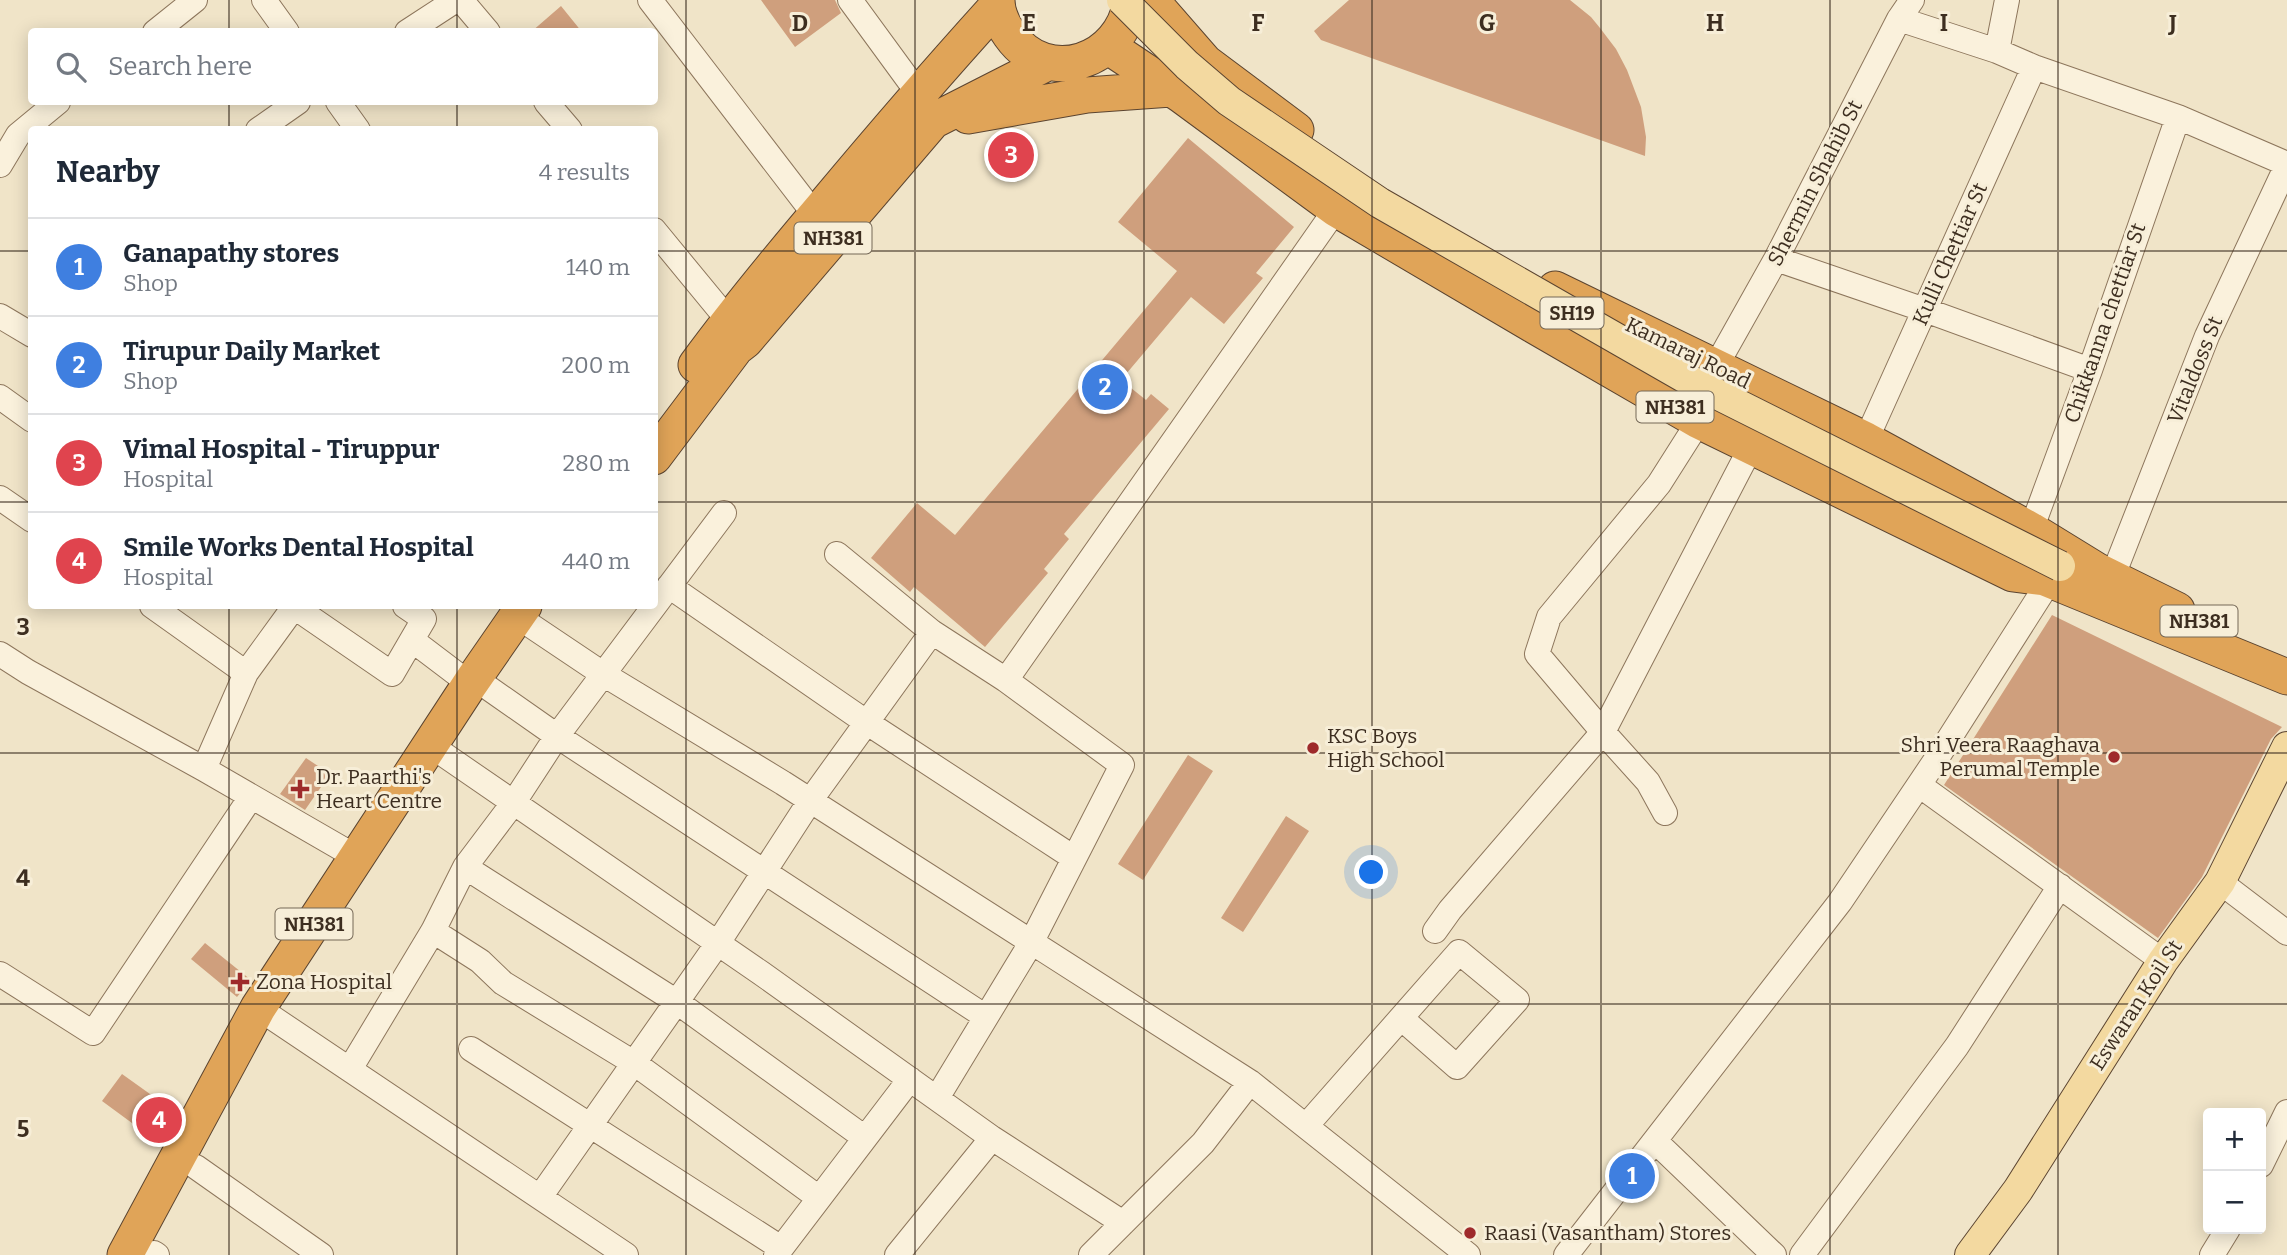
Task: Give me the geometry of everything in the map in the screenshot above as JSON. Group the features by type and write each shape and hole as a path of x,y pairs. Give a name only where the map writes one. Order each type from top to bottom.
{"highway":[{"path":"1109,47 1122,32 1130,14 1132,0"},
{"name":"Kamaraj Road","path":"1151,0 1205,62 1353,170 1452,233 1575,300 1866,440 2031,530 2104,574"},
{"name":"NH381","path":"658,417 737,330 926,107 997,3"},
{"name":"NH381","path":"997,3 1003,25 1014,42 1030,55 1049,62 1070,63 1091,58 1109,47 1336,209 1699,421 2013,574 2045,574 2287,677"},
{"name":"NH381","path":"658,452 736,348 737,330 815,215 926,107 1049,62"},
{"path":"926,107 1171,89 1205,62"},
{"name":"NH381","path":"2104,574 2287,663"},
{"name":"NH381","path":"147,1254 267,1014 358,858 529,612"},
{"name":"NH381","path":"147,1254 196,1167 267,1014 443,754 478,685"}],"main road":[{"name":"SH19","path":"1101,0 1163,66 1219,111 1379,218 1696,404 2045,574 2104,574"},
{"name":"SH19","path":"1122,0 1187,65 1229,101 1380,203 1689,380 1805,436 2045,574"},
{"name":"Eswaran Koil St","path":"1970,1255 2018,1190 2163,961 2220,883 2287,747"}],"street":[{"path":"160,28 195,0"},
{"path":"264,0 284,28"},
{"path":"413,28 458,0 484,28"},
{"path":"650,0 815,215"},
{"path":"850,0 926,107"},
{"path":"1997,51 2007,0"},
{"path":"1906,9 2034,67 2178,117 2287,165"},
{"name":"Shermin Shahib St","path":"1716,366 1776,259 1906,9"},
{"name":"Kulli Chettiar St","path":"1866,440 2034,67"},
{"path":"29,126 54,105"},
{"path":"264,126 294,105"},
{"path":"340,105 355,126"},
{"path":"549,105 567,126"},
{"name":"Chikkanna chettiar St","path":"2031,530 2178,117"},
{"path":"0,165 18,135 28,127"},
{"name":"Vitaldoss St","path":"2104,574 2207,336 2287,165"},
{"path":"1006,680 1336,209"},
{"path":"658,235 737,330"},
{"path":"1776,259 2090,370"},
{"path":"0,316 28,333"},
{"path":"0,397 28,417"},
{"path":"1665,813 1647,782 1537,654 1549,617 1660,484 1699,421"},
{"path":"1435,931 1603,732 1751,447"},
{"path":"0,498 28,517"},
{"path":"658,601 724,513"},
{"path":"837,554 932,632 1006,680 1122,765 1031,943 937,1098"},
{"path":"1566,1255 1840,902 1919,785 2045,574"},
{"path":"669,586 866,722 1074,858"},
{"path":"156,609 247,673"},
{"path":"204,769 247,673 291,609"},
{"path":"297,609 392,674 424,619 409,609"},
{"path":"350,1069 433,931 465,867 514,802 557,736 652,609"},
{"path":"529,612 603,674 810,801 1250,1082 1468,1255"},
{"path":"540,1197 718,943 810,801 932,632"},
{"path":"412,640 986,1017"},
{"path":"0,654 358,858"},
{"path":"443,754 718,943 992,1138 1123,1223"},
{"path":"1919,785 2163,961"},
{"path":"0,974 93,1033 251,797"},
{"path":"465,867 677,1002 865,1138"},
{"path":"2220,883 2287,933"},
{"path":"1802,1255 1957,1046 2060,887"},
{"path":"433,931 480,961 503,983 634,1063 819,1198"},
{"path":"1306,1126 1459,952 1517,1000 1457,1067 1401,1018"},
{"path":"267,1014 626,1255"},
{"path":"471,1049 591,1125 778,1252 910,1079"},
{"path":"1091,1255 1203,1143 1250,1082"},
{"path":"2266,1155 2287,1112"},
{"path":"897,1255 992,1138"},
{"path":"1655,1141 1773,1255"},
{"path":"196,1167 321,1255"},
{"path":"2212,1255 2225,1234"}],"building":[{"path":"761,0 835,0 841,13 795,47"},
{"path":"1349,0 1570,0 1600,28 1616,49 1627,70 1641,107 1646,137 1645,156 1321,40 1314,31"},
{"path":"561,6 579,28 536,28"},
{"path":"1188,138 1294,227 1256,273 1263,278 1224,324 1191,297 1121,380 1146,400 1151,394 1169,409 1064,534 1069,539 1044,569 1048,573 985,647 914,587 910,592 871,558 917,503 955,535 1177,271 1118,222"},
{"name":"Shri Veera Raaghava Perumal Temple","path":"2052,615 2282,727 2271,739 2202,877 2158,938 1944,785"},
{"path":"1188,755 1213,771 1143,880 1118,864"},
{"path":"306,758 330,774 305,810 280,794"},
{"path":"1286,816 1309,831 1243,932 1221,918"},
{"path":"205,943 251,980 237,997 191,959"},
{"path":"122,1074 171,1109 151,1137 102,1101"}],"place":[{"name":"Vimal Hospital - Tiruppur","path":"1011,155"},
{"name":"Tirupur Daily Market","path":"1105,387"},
{"name":"KSC Boys High School","path":"1313,748"},
{"name":"Shri Veera Raaghava Perumal Temple","path":"2114,757"},
{"name":"Dr. Paarthi's Heart Centre","path":"300,789"},
{"name":"Zona Hospital","path":"240,982"},
{"name":"Smile Works Dental Hospital","path":"159,1120"},
{"name":"Ganapathy stores","path":"1632,1176"},
{"name":"Raasi (Vasantham) Stores","path":"1470,1233"}]}
